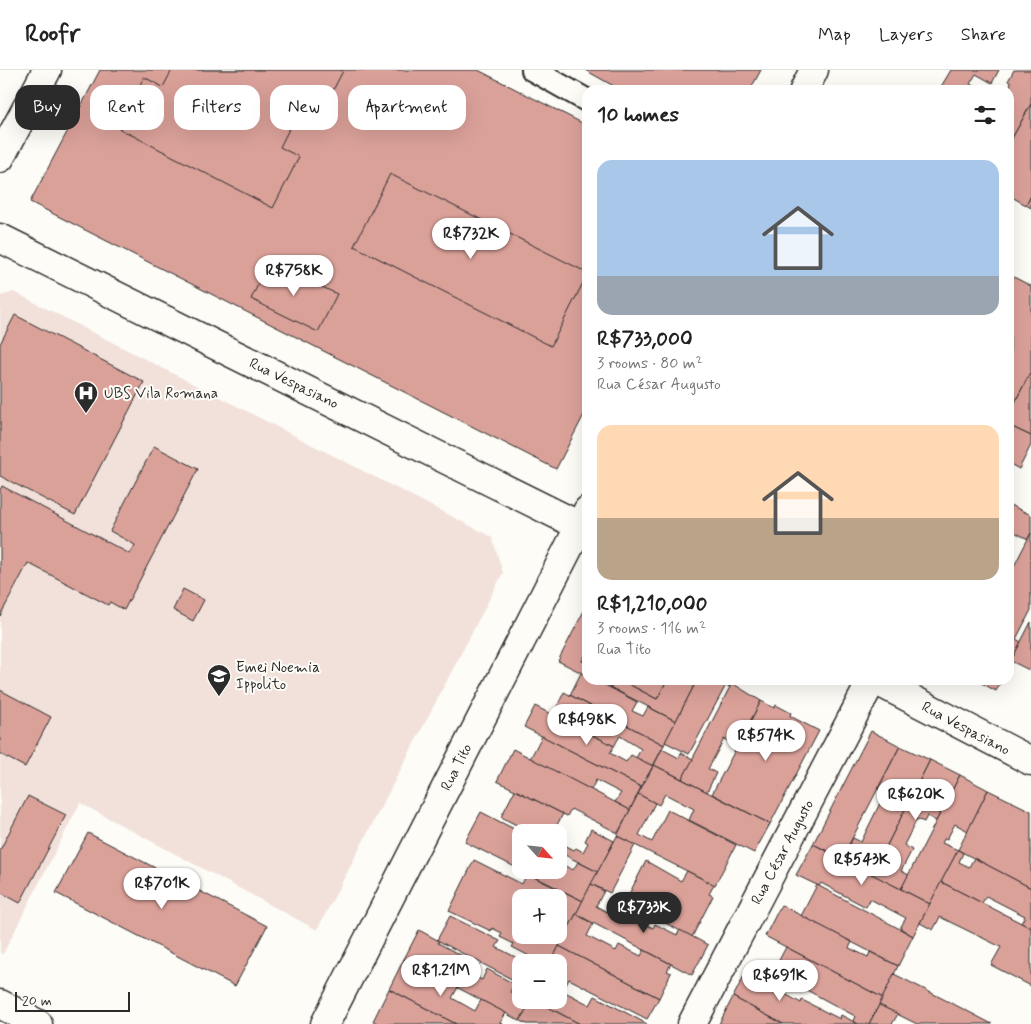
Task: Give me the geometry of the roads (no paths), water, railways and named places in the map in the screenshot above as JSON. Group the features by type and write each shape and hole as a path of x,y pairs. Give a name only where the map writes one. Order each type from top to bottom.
{"street":[{"path":"0,158 47,70"},
{"path":"806,85 814,70"},
{"name":"Rua Vespasiano","path":"0,238 582,521"},
{"name":"Rua Tito","path":"325,1024 582,528"},
{"name":"Rua César Augusto","path":"692,1024 870,685"},
{"name":"Rua Vespasiano","path":"883,685 1031,761"},
{"path":"0,1004 38,1024"}],"lane":[{"path":"533,70 582,98"}],"place":[{"name":"UBS Vila Romana","path":"86,414"},
{"name":"Emei Noemia Ippolito","path":"219,697"}]}
